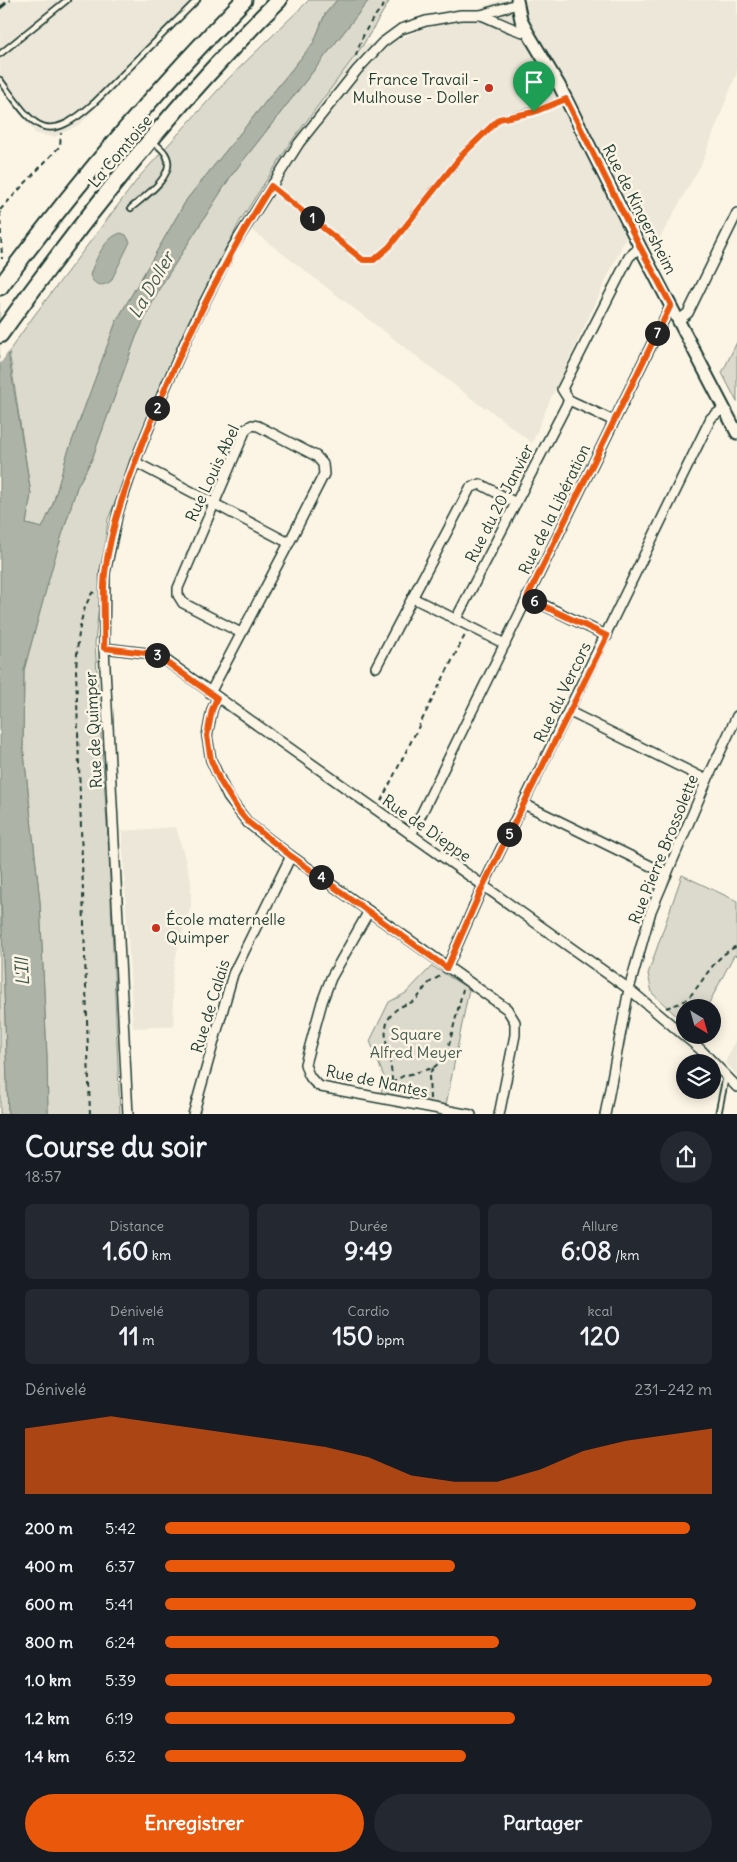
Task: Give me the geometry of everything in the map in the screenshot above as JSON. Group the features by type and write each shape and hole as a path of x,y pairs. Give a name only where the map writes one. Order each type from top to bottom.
{"highway":[{"name":"La Comtoise","path":"0,287 22,256 130,122 244,0"},
{"name":"La Comtoise","path":"0,335 83,223 151,140 242,37 279,0"}],"main road":[{"name":"Rue de Kingersheim","path":"517,2 521,20 566,99 640,247 737,433"}],"street":[{"name":"Rue de Quimper","path":"128,1114 104,648 105,573 118,512 162,395 191,329 231,250 299,143 357,70 382,44 401,29 426,21 461,15 481,15 517,2"},
{"name":"Rue de Quimper","path":"481,15 520,32 528,33"},
{"path":"679,320 688,313 737,213"},
{"path":"614,422 569,400 562,389 629,257 640,247"},
{"name":"Rue de la Libération","path":"411,834 671,305"},
{"name":"Rue du 20 Janvier","path":"456,620 569,400"},
{"name":"Rue du Vercors","path":"449,969 483,886 570,712 711,418 724,408"},
{"name":"Rue Louis Abel","path":"241,633 183,603 178,595 178,588 246,429 252,425 258,426 307,451 316,456 323,464 324,474 289,543"},
{"path":"136,462 289,543 241,633 213,695 207,736 211,760 228,797 248,822 291,856 507,1009 516,1022 499,1114"},
{"path":"376,667 470,488 480,484 516,503"},
{"path":"413,598 505,644"},
{"path":"527,598 607,636"},
{"name":"Rue de Dieppe","path":"104,648 158,656 629,989 700,1049 737,1087"},
{"path":"570,712 707,780"},
{"name":"Rue Pierre Brossolette","path":"605,1114 629,989 651,911 707,780 737,716"},
{"path":"524,804 667,874"},
{"name":"Rue de Calais","path":"192,1114 233,974 291,856"},
{"name":"Rue de Nantes","path":"369,911 331,978 322,1002 306,1064 308,1074 313,1082 320,1087 471,1114"}],"lane":[{"path":"0,54 67,0"},
{"path":"0,80 33,122 48,128 62,126 76,118 94,103 197,0"},
{"path":"271,186 363,260 374,260 389,247 462,155 499,119 534,112 566,99"},
{"path":"131,208 157,186 166,174 169,164 166,154 151,140"},
{"path":"718,1114 726,1074"}],"path":[{"path":"357,70 355,61 362,36 388,0"},
{"path":"2,259 0,211 60,146 62,126"},
{"path":"90,1114 76,669 79,627 84,606 92,593 105,589"},
{"path":"376,810 470,627"},
{"path":"660,1015 667,1007 686,1001 714,963 726,952 737,946"},
{"path":"386,1099 392,1083 386,1036 390,1017 396,1010 414,1002 428,984 449,969"},
{"path":"430,1107 429,1075 448,1049 465,980"},
{"path":"392,1083 403,1076 433,1068"}],"shaded area":[{"path":"0,0 203,0 79,125 55,137 36,134 0,88"},
{"path":"501,0 737,0 737,72 702,163 653,250 630,229 532,443 240,221 291,142 363,45 395,40"},
{"name":"École maternelle Quimper","path":"176,827 191,880 191,906 177,951 172,978 174,1026 133,1028 122,831"},
{"path":"737,1039 737,1075 725,1062"}],"green space":[{"path":"309,0 337,0 325,14 314,42 187,199 116,322 67,455 53,504 43,528 26,524 31,494 9,351 140,176 228,79"},
{"path":"369,0 390,0 363,45 291,142 240,221 189,324 108,519 95,643 109,854 120,1114 48,1114 40,902 23,744 24,670 54,560 77,487 92,459 136,337 159,289 231,176"},
{"path":"737,342 737,402 722,373"},
{"path":"0,863 8,1114 0,1114"},
{"path":"682,875 737,901 737,956 734,955 711,999 676,999 676,1016 652,993 648,974"},
{"name":"Square Alfred Meyer","path":"432,966 469,989 446,1105 381,1093 384,1077 370,1041 389,1002 406,993"}],"water":[{"name":"L'Ill","path":"337,0 369,0 231,176 159,289 136,337 92,459 77,487 54,561 24,670 23,744 40,902 48,1114 8,1114 0,863 0,303 31,494 26,524 42,528 53,504 67,455 116,322 187,199 314,42 325,14"},
{"path":"121,233 126,235 130,242 111,281 101,285 98,284 93,281 90,275 98,256 110,239"}],"pier":[{"path":"0,300 2,302 11,348 0,364"}],"railway":[{"path":"0,8 10,0"}],"place":[{"name":"France Travail - Mulhouse - Doller","path":"489,88"},
{"name":"École maternelle Quimper","path":"156,928"}],"route":[{"path":"566,99 671,305 527,598 607,636 483,886 447,968 291,856 248,822 228,797 211,760 207,736 212,710 217,698 164,658 146,653 104,648 105,573 118,512 162,395 191,329 231,250 271,186 363,260 374,260 389,247 462,155 484,132 499,119 534,112 566,99"}],"water label":[{"name":"La Doller","path":"151,285"}]}
